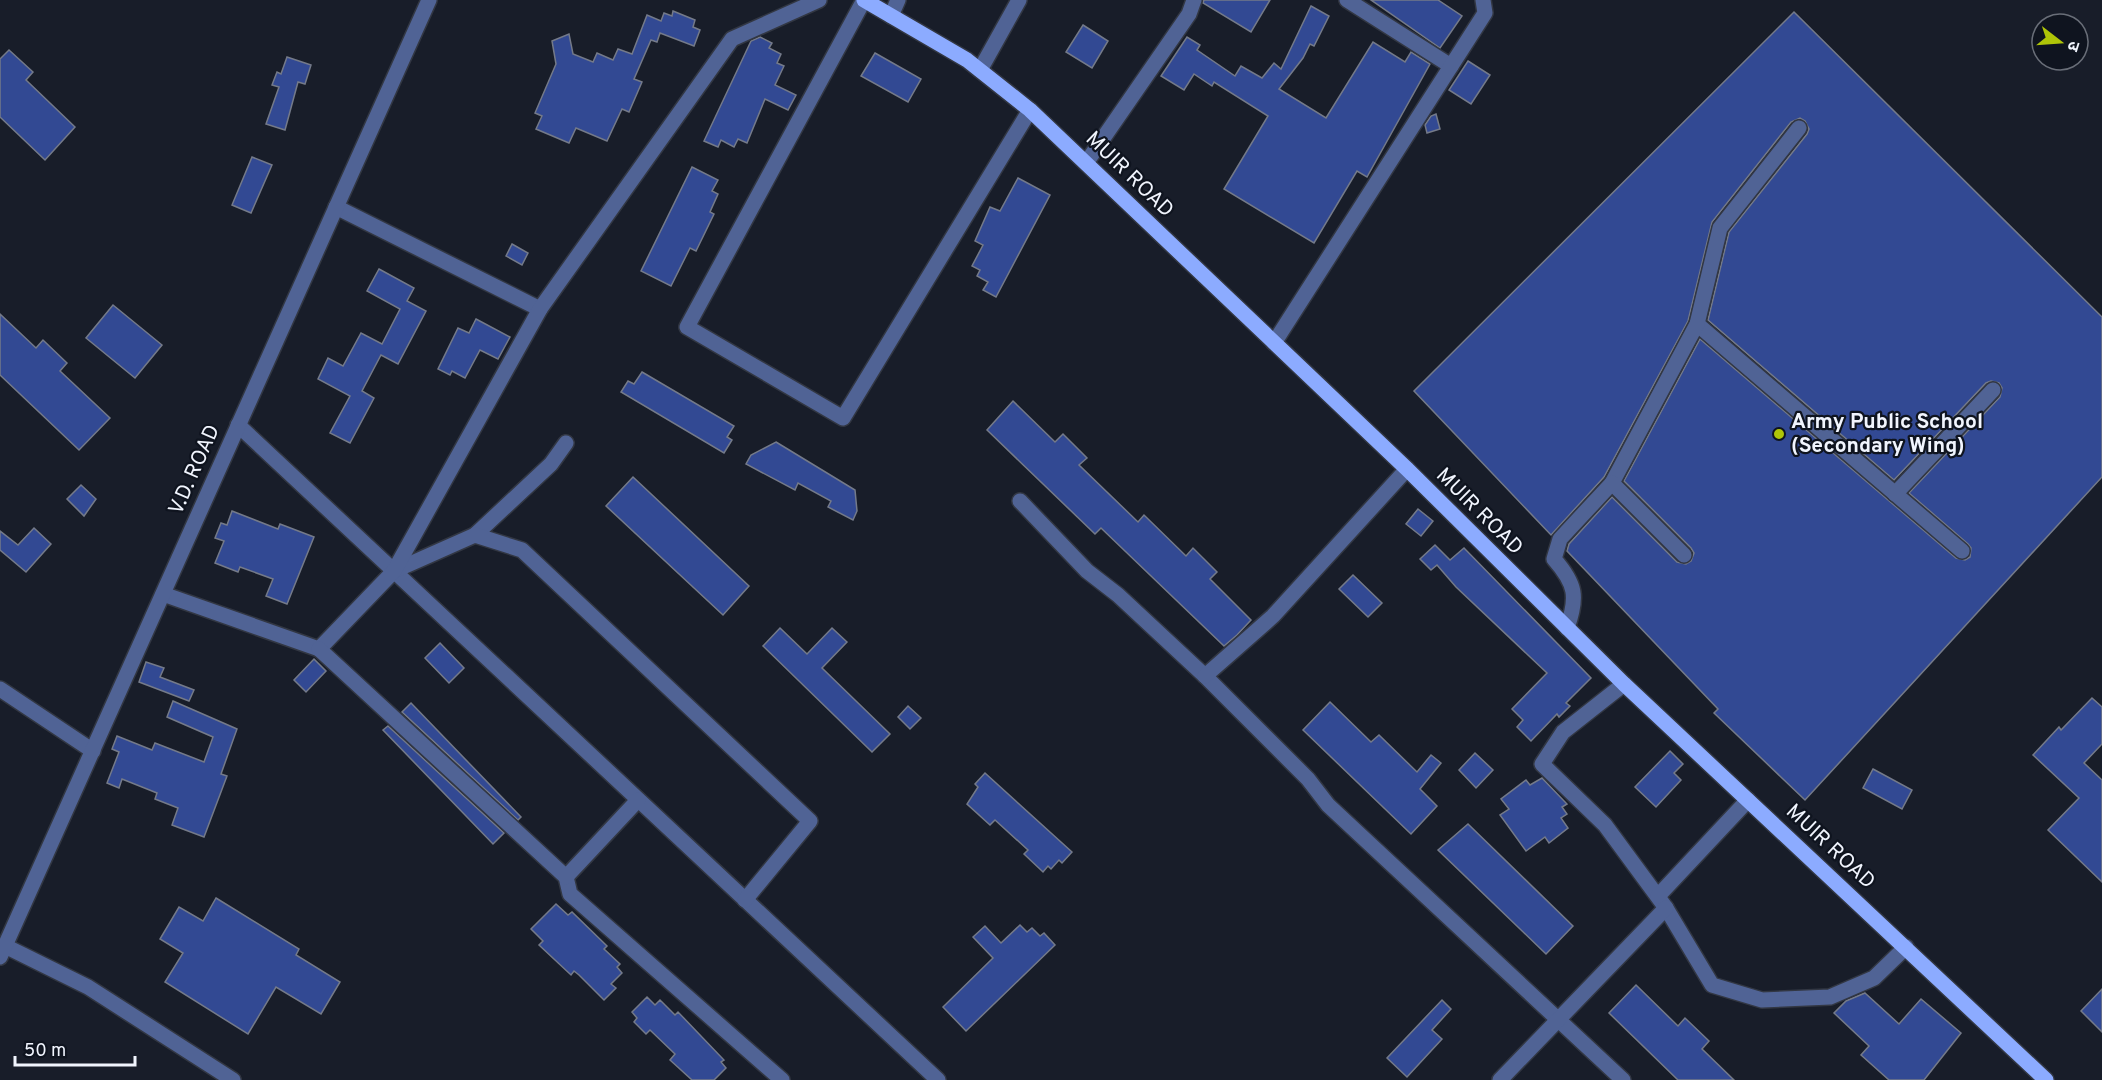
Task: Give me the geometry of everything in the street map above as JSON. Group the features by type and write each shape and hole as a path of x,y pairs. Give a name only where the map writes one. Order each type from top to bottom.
{"main road":[{"name":"MUIR ROAD","path":"864,0 980,70 1030,110 1407,470 1624,684 2046,1080"}],"street":[{"name":"V.D. ROAD","path":"2,952 429,0"},
{"path":"319,649 394,571 540,309 732,39 819,0"},
{"path":"864,0 687,327 843,418 1030,110"},
{"path":"891,16 898,0"},
{"path":"980,70 1019,0"},
{"path":"1086,163 1189,14 1194,0"},
{"path":"1347,0 1451,66"},
{"path":"1274,343 1485,13 1482,0"},
{"path":"1567,628 1574,608 1573,583 1554,559 1560,539 1612,483 1697,324 1720,228 1799,128"},
{"path":"336,207 540,309"},
{"path":"1697,324 1962,551"},
{"path":"1895,494 1993,390"},
{"path":"238,426 938,1080"},
{"path":"394,571 475,535 550,464 566,443"},
{"path":"1205,676 1273,616 1407,470"},
{"path":"1612,483 1684,555"},
{"path":"1020,501 1087,571 1118,595 1205,676 1308,779 1328,805 1560,1018 1623,1080"},
{"path":"475,535 522,550 810,820 745,900"},
{"path":"163,594 319,649 566,876 570,894 782,1080"},
{"path":"1624,684 1563,732 1542,764 1605,825 1662,902 1712,985 1762,1000 1830,997 1875,978 1906,947"},
{"path":"0,688 93,751"},
{"path":"566,876 639,800"},
{"path":"1500,1080 1560,1018 1748,800"},
{"path":"2,952 88,987 234,1080"}],"building":[{"path":"1204,0 1270,0 1251,32 1203,3"},
{"path":"1371,0 1438,0 1462,16 1440,48"},
{"path":"1311,6 1329,16 1314,46 1310,44 1303,58 1279,89 1326,118 1373,42 1405,62 1411,52 1430,64 1367,177 1357,171 1314,243 1224,189 1268,116 1214,82 1212,86 1194,74 1184,90 1161,76 1187,37 1200,45 1197,50 1235,76 1241,66 1262,78 1274,63 1281,69"},
{"path":"673,11 695,20 693,27 700,30 694,46 660,33 657,42 651,40 634,79 642,82 629,112 622,109 607,141 576,128 569,143 536,129 542,116 535,113 556,64 552,41 569,34 573,54 593,62 597,53 613,60 618,49 632,54 647,15 661,21 664,13 672,16"},
{"name":"Army Public School (Secondary Wing)","path":"1794,12 2102,317 2102,477 1805,800 1714,713 1718,709 1567,551 1569,544 1612,497 1677,562 1686,564 1691,561 1694,553 1691,548 1624,481 1700,339 1956,558 1965,560 1970,557 1971,548 1968,544 1909,493 2000,397 2002,388 1999,383 1991,381 1986,383 1894,480 1708,320 1729,232 1807,134 1809,129 1805,121 1800,118 1791,122 1712,222 1688,321 1604,477 1551,535 1414,391"},
{"path":"1083,25 1108,41 1092,68 1066,52"},
{"path":"760,37 772,43 769,48 781,54 777,63 784,66 775,85 796,95 788,110 765,99 747,143 738,139 734,147 721,140 718,147 704,141 751,41"},
{"path":"9,50 33,72 26,80 75,127 45,160 0,117 0,59"},
{"path":"875,53 921,79 908,102 861,76"},
{"path":"287,57 311,65 305,84 298,82 285,130 266,124 279,87 272,85 277,72 281,74"},
{"path":"1468,61 1490,75 1471,104 1449,90"},
{"path":"1436,114 1440,129 1427,133 1425,125 1431,116"},
{"path":"252,157 272,165 251,213 232,205"},
{"path":"692,167 718,180 712,191 718,194 710,212 714,214 696,251 690,248 671,286 641,271"},
{"path":"1018,178 1050,195 996,297 983,290 988,282 977,276 980,270 972,266 983,245 975,241 990,207 1000,211"},
{"path":"512,244 528,253 522,265 506,256"},
{"path":"379,269 414,288 407,301 426,311 398,364 381,355 362,391 374,398 350,443 330,433 350,396 318,379 328,358 343,366 361,333 382,344 400,309 367,291"},
{"path":"113,305 162,345 135,378 86,338"},
{"path":"0,314 36,348 43,340 67,363 60,371 110,418 79,450 0,375"},
{"path":"476,319 510,337 498,359 480,350 465,378 452,371 450,375 438,369 458,328 469,333"},
{"path":"642,372 734,426 727,437 732,440 724,453 621,392 628,381 634,384"},
{"path":"1013,401 1055,442 1063,434 1087,458 1079,465 1138,522 1144,515 1186,556 1193,548 1217,572 1210,579 1251,620 1237,635 1224,646 1101,528 1095,534 987,430"},
{"path":"776,442 855,490 857,511 853,520 828,507 831,501 798,483 795,490 746,464 751,455"},
{"path":"633,477 749,586 723,615 606,506"},
{"path":"81,485 96,499 84,516 67,499"},
{"path":"1418,509 1433,521 1421,536 1406,524"},
{"path":"232,511 278,529 280,524 314,537 287,604 266,596 273,579 240,567 238,572 215,563 224,541 215,538 221,523 227,525"},
{"path":"34,528 51,544 26,572 0,550 0,531 18,545"},
{"path":"1435,545 1450,560 1464,548 1591,678 1566,703 1570,706 1559,717 1557,714 1531,741 1517,727 1523,720 1512,709 1547,673 1456,587 1437,565 1431,570 1420,559"},
{"path":"1353,575 1382,603 1368,617 1339,589"},
{"path":"780,628 807,654 832,628 847,642 822,668 890,734 872,752 763,646"},
{"path":"440,643 464,668 449,683 425,658"},
{"path":"314,659 326,671 306,692 294,680"},
{"path":"146,662 164,668 160,677 194,690 189,701 139,682"},
{"path":"2092,698 2102,707 2102,744 2084,763 2102,780 2102,882 2048,830 2079,798 2033,755 2059,727 2061,730"},
{"path":"173,701 237,729 221,774 227,776 204,837 172,825 178,808 155,799 157,793 122,779 119,788 107,783 119,752 112,749 117,736 152,750 155,743 204,762 213,737 167,717"},
{"path":"1330,702 1371,742 1379,735 1417,772 1431,755 1441,763 1420,789 1437,806 1411,834 1303,730"},
{"path":"411,703 521,817 518,820 402,712"},
{"path":"908,706 921,718 910,729 898,717"},
{"path":"388,726 504,833 493,844 383,730"},
{"path":"1670,751 1683,764 1674,773 1681,780 1656,807 1635,787"},
{"path":"1475,753 1493,770 1476,788 1459,770"},
{"path":"1873,769 1912,790 1902,809 1863,788"},
{"path":"985,773 1072,852 1062,863 1059,860 1051,869 1048,866 1043,872 1024,854 1028,850 995,820 990,825 967,804 978,787 975,784"},
{"path":"1542,778 1567,804 1562,807 1567,814 1561,818 1568,828 1549,843 1545,837 1526,851 1500,815 1509,809 1501,799 1526,780 1530,785"},
{"path":"1468,824 1573,926 1546,954 1438,850"},
{"path":"216,898 299,949 296,955 340,982 321,1014 276,987 248,1034 165,982 183,953 160,939 179,907 203,921"},
{"path":"556,904 568,915 572,912 607,946 604,949 620,964 617,967 622,973 611,984 616,988 604,1000 579,975 574,971 571,975 539,945 543,941 531,929"},
{"path":"1020,925 1027,932 1032,928 1040,936 1044,933 1055,945 966,1031 943,1007 993,958 973,937 985,926 1001,943"},
{"path":"1636,985 1678,1026 1685,1018 1709,1041 1702,1049 1734,1080 1678,1080 1609,1013"},
{"path":"2102,989 2102,1032 2081,1011"},
{"path":"1865,993 1899,1024 1921,999 1961,1033 1924,1080 1889,1080 1861,1055 1869,1046 1834,1013 1846,1001"},
{"path":"647,997 655,1005 660,1000 675,1015 678,1012 724,1060 721,1062 726,1068 714,1080 692,1080 670,1060 675,1054 650,1030 646,1034 634,1022 637,1018 632,1012"},
{"path":"1442,1000 1451,1009 1432,1030 1442,1039 1407,1077 1387,1058"}],"place":[{"name":"Army Public School (Secondary Wing)","path":"1779,434"}]}
